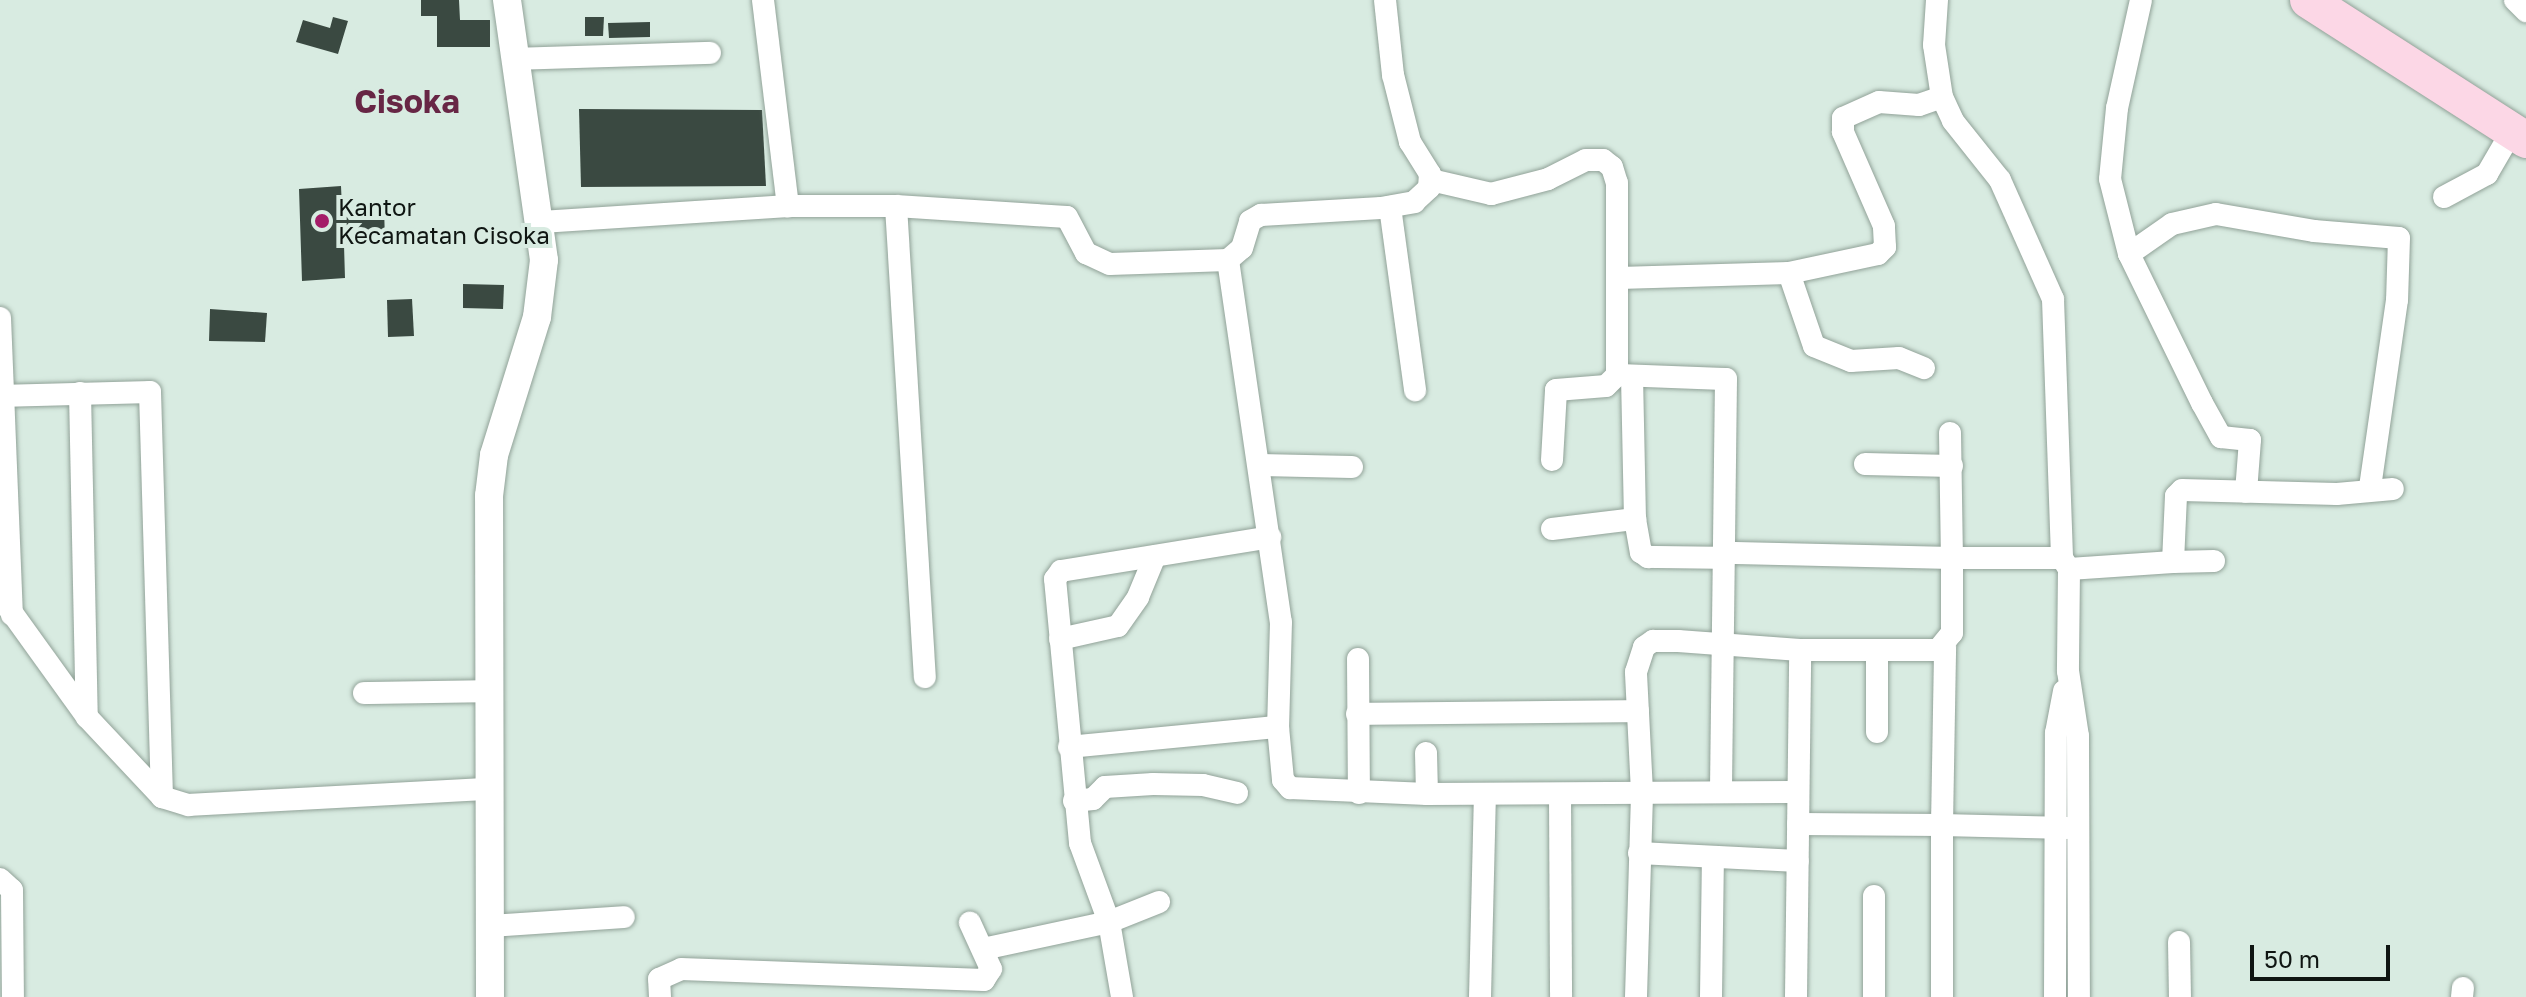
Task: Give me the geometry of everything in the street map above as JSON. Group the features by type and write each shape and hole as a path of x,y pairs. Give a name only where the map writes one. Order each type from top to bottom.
{"main road":[{"path":"2308,0 2519,136"}],"street":[{"path":"490,997 489,496 494,455 537,317 544,260 507,0"},
{"path":"763,0 788,206"},
{"path":"1385,0 1387,45 1404,122 1431,180"},
{"path":"1937,0 1934,45 1942,97 1960,131 2000,180 2053,299 2068,671 2078,736 2079,997"},
{"path":"2141,0 2117,108 2110,179 2129,254 2221,437 2250,440 2246,492"},
{"path":"2515,0 2526,11"},
{"path":"515,59 710,53"},
{"path":"1619,278 1789,273 1864,260 1885,247 1884,226 1843,132 1846,113 1879,102 1919,105 1942,97"},
{"path":"2444,197 2487,174 2519,136"},
{"path":"1431,180 1491,194 1548,179 1586,160 1603,160 1612,167 1617,183 1619,278 1635,519 1644,556 1952,558 2066,564 2214,561"},
{"path":"541,222 788,206 896,206 1067,217 1086,253 1110,264 1228,260 1242,248 1250,221 1261,215 1390,207 1414,202 1431,180"},
{"path":"896,206 925,677"},
{"path":"1390,207 1415,390"},
{"path":"2129,254 2172,224 2216,214 2314,231 2399,238 2397,300 2370,488"},
{"path":"1228,260 1281,622 1278,727 1283,780 1290,788 1359,793 1485,795 1796,792"},
{"path":"1789,273 1814,346 1851,361 1899,358 1924,368"},
{"path":"0,318 13,616"},
{"path":"1552,460 1556,390 1606,386 1625,375 1726,379 1721,792"},
{"path":"2,396 150,392 162,797"},
{"path":"80,393 87,717"},
{"path":"1942,997 1945,647 1952,633 1950,433"},
{"path":"1865,464 1952,466"},
{"path":"1260,465 1352,467"},
{"path":"2173,562 2179,491 2337,494 2370,488 2393,489"},
{"path":"1552,529 1635,519"},
{"path":"1122,997 1109,922 1080,843 1055,579 1061,571 1270,537"},
{"path":"1060,639 1118,626 1138,597 1155,556"},
{"path":"0,596 87,717 162,797 189,805 488,789"},
{"path":"1636,997 1642,792 1636,672 1644,647 1653,641 1678,641 1723,647 1800,650 1945,647"},
{"path":"1796,997 1800,650"},
{"path":"1877,650 1877,732"},
{"path":"1358,659 1359,793"},
{"path":"2055,997 2056,733 2068,671"},
{"path":"364,693 487,691"},
{"path":"1357,714 1638,711"},
{"path":"1069,747 1278,727"},
{"path":"1426,753 1427,794"},
{"path":"1074,801 1093,799 1105,787 1153,784 1203,785 1237,793"},
{"path":"1480,997 1485,795"},
{"path":"1560,795 1561,997"},
{"path":"1798,824 2080,829"},
{"path":"1639,853 1798,861"},
{"path":"1711,997 1713,859"},
{"path":"0,879 12,890 13,997"},
{"path":"1874,896 1874,997"},
{"path":"983,949 1109,922 1159,902"},
{"path":"490,926 624,917"},
{"path":"660,997 661,976 681,969 968,989 990,977 983,949 970,923"},
{"path":"2179,942 2180,997"}],"building":[{"path":"421,0 459,0 460,20 490,20 490,47 437,47 437,16 421,16"},
{"path":"333,17 348,21 338,54 296,42 303,20 330,28"},
{"path":"585,17 604,17 603,36 585,36"},
{"path":"650,22 650,37 609,38 608,23"},
{"path":"579,109 762,110 766,186 581,187"},
{"name":"Kantor Kecamatan Cisoka","path":"341,186 342,208 384,205 385,243 344,245 345,278 302,281 299,189"},
{"path":"463,284 504,285 503,309 463,308"},
{"path":"412,299 414,336 388,337 387,300"},
{"path":"210,309 267,313 265,342 209,341"}],"place":[{"name":"Kantor Kecamatan Cisoka","path":"322,221"}],"district":[{"name":"Cisoka","path":"407,101"}]}
